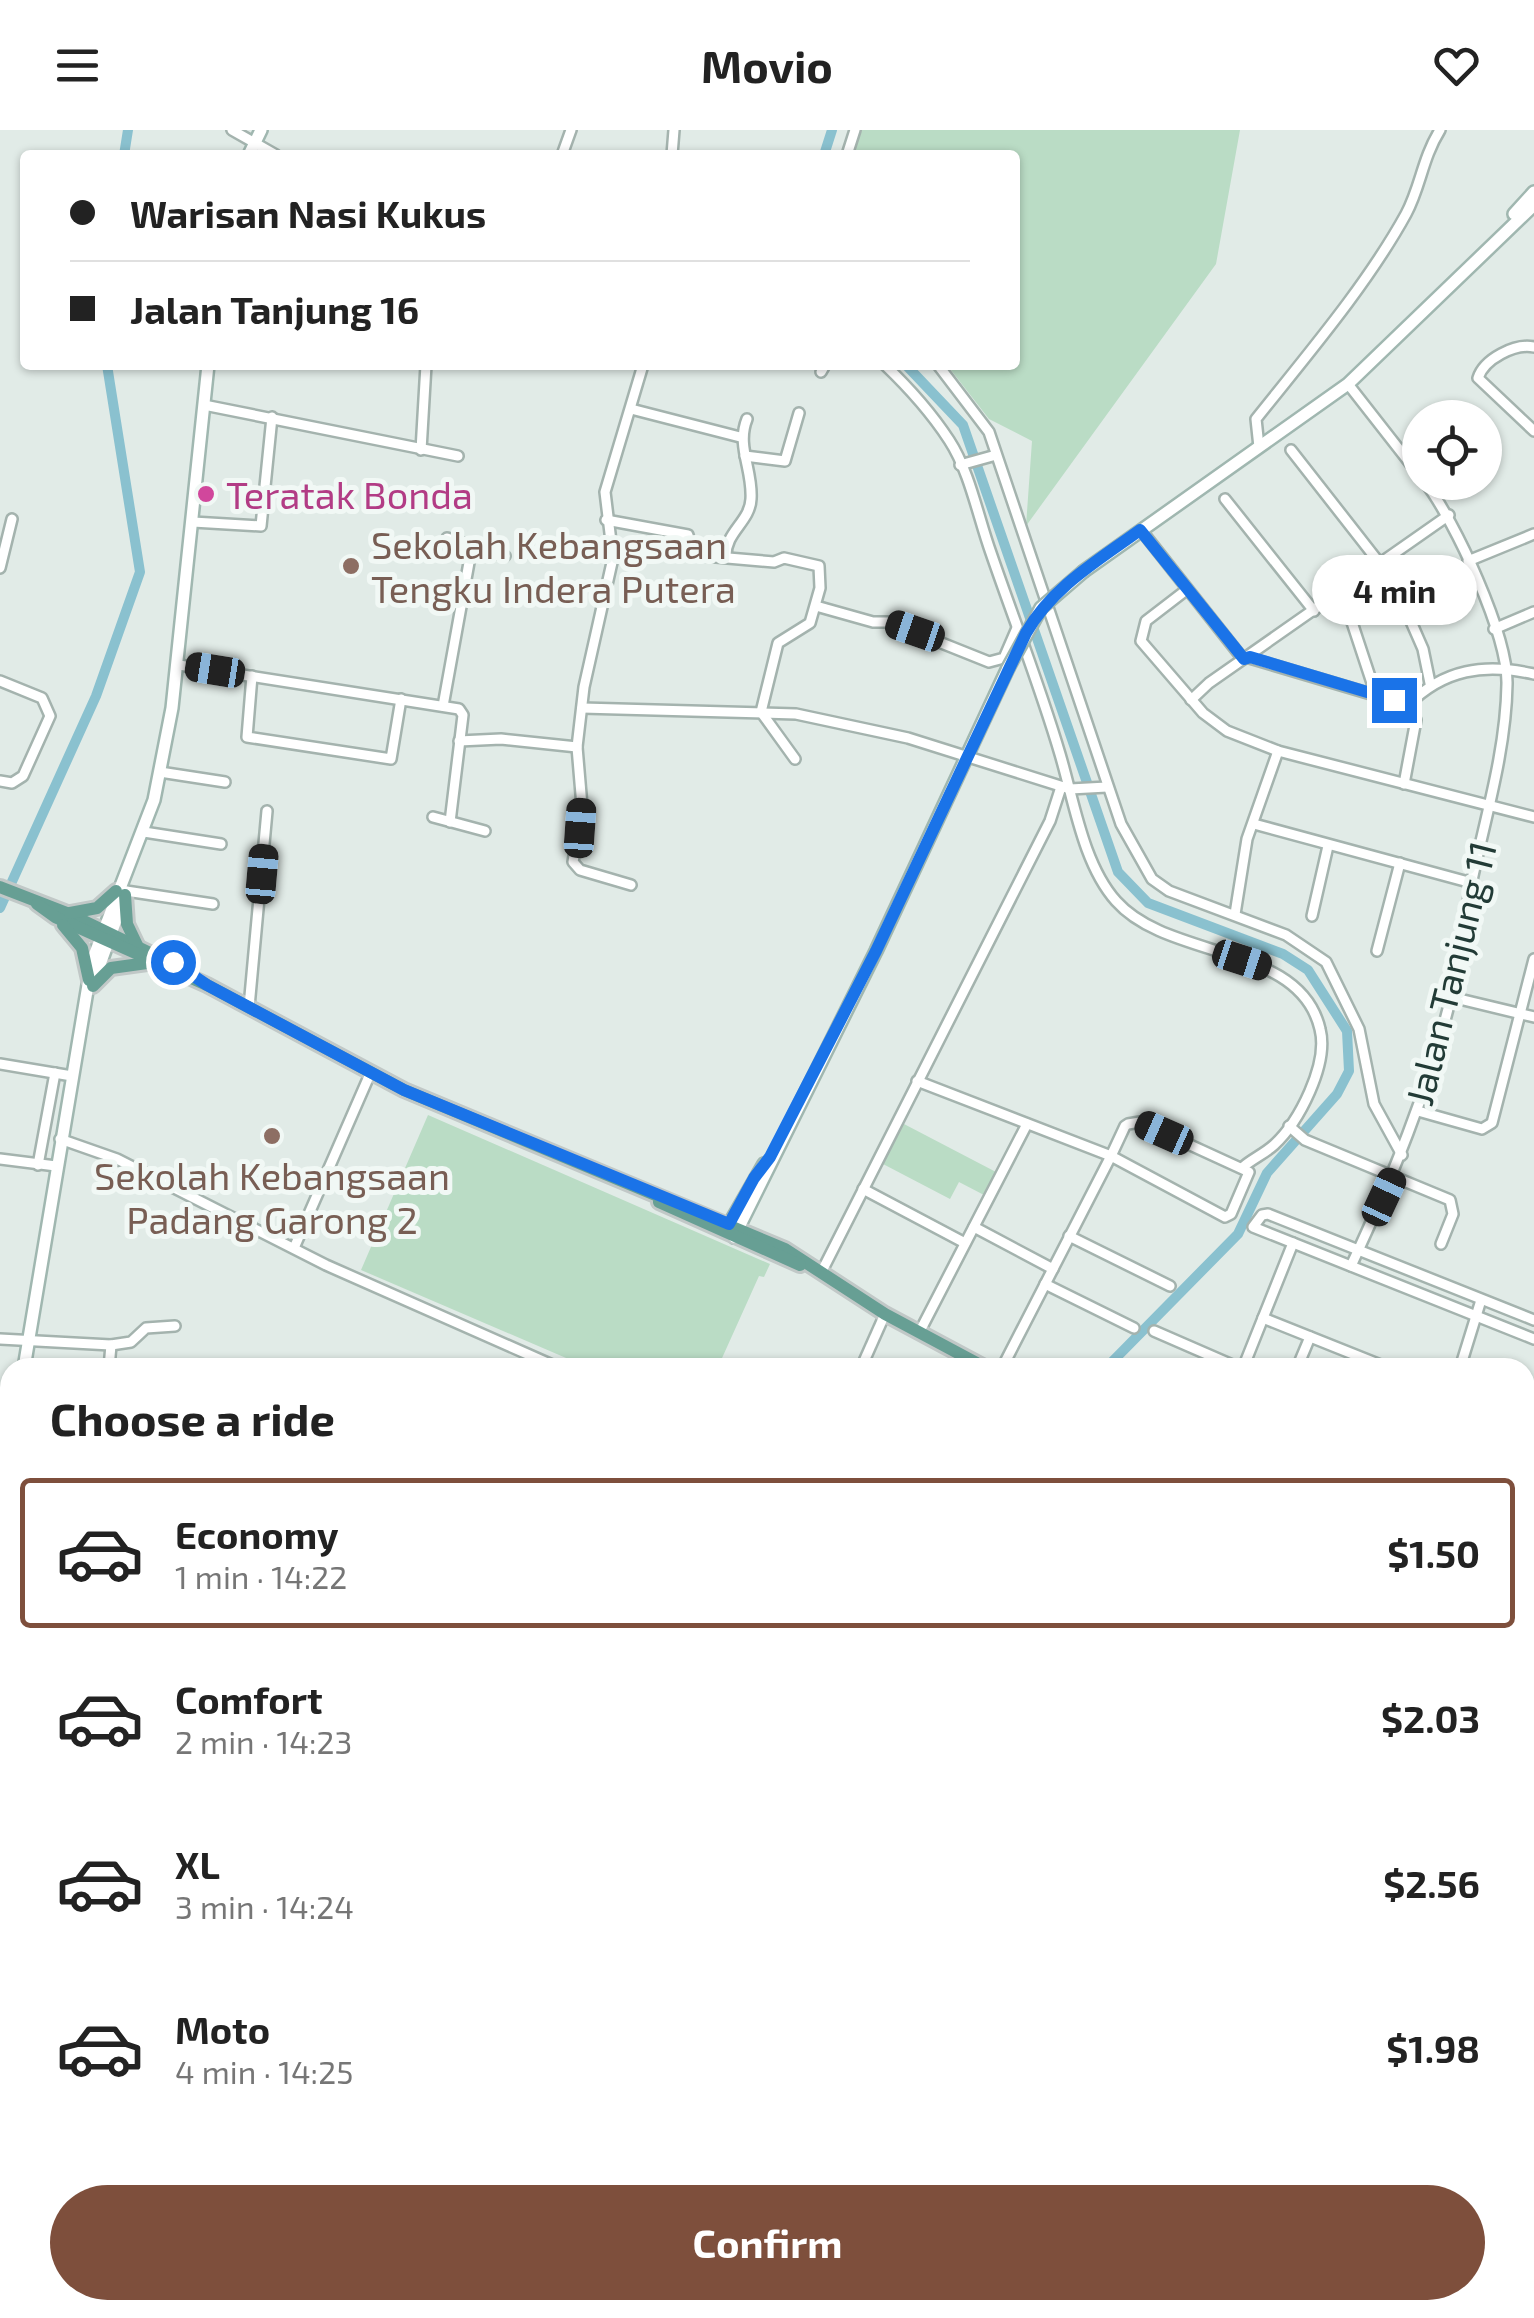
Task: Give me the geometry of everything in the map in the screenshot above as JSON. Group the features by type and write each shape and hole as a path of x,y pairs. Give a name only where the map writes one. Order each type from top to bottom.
{"main road":[{"path":"251,149 261,130"},
{"path":"1493,241 1534,192"},
{"path":"731,1231 754,1178 770,1157 876,951 1008,668 1041,608 1140,530 1348,384 1534,205"},
{"path":"26,1358 60,1139 90,987 144,832 160,772 179,665 208,370"},
{"path":"0,887 105,936 154,964 207,985"},
{"path":"61,915 97,908 122,892"},
{"path":"122,892 128,924 138,946"},
{"path":"61,915 82,948 90,987"},
{"path":"105,936 138,946 370,1074 821,1273 885,1314 967,1358"},
{"path":"90,987 101,975 124,964 154,964"}],"street":[{"path":"232,130 251,149"},
{"path":"1260,446 1256,419 1320,338 1406,213 1424,156 1440,130"},
{"path":"1534,347 1518,347 1496,358 1478,378 1534,431"},
{"path":"421,450 426,370"},
{"path":"631,885 574,866 582,806 578,747 589,652 613,558 605,492 642,370"},
{"path":"889,370 948,438 964,464 1104,884 1128,912 1189,943 1270,969 1302,994 1321,1030 1317,1068 1289,1126 1276,1144 1243,1168"},
{"path":"942,370 978,413 995,455 1092,730 1103,788 1134,853 1152,879 1168,891 1304,944 1335,976 1359,1029 1374,1104 1402,1155"},
{"path":"1348,384 1402,453"},
{"path":"204,405 458,456"},
{"path":"631,409 740,437"},
{"path":"746,456 785,461 799,413"},
{"path":"193,522 261,526 272,417"},
{"path":"726,557 728,539 750,505 746,456 740,437 748,419"},
{"path":"1291,450 1383,563 1423,649 1430,683"},
{"path":"964,464 995,455"},
{"path":"1224,499 1314,611"},
{"name":"Jalan Tanjung 11","path":"1351,1266 1394,1176 1418,1110 1450,997 1491,806 1506,668 1468,561 1449,515 1438,500"},
{"path":"1191,700 1449,515"},
{"path":"0,568 12,519"},
{"path":"606,520 688,535 693,555 774,562 784,558 819,566 816,606 806,629 778,643 761,712"},
{"path":"1140,530 1186,591 1245,658 1408,705 1416,720 1404,784"},
{"path":"1468,561 1534,534"},
{"path":"447,538 505,556"},
{"path":"442,706 472,546"},
{"path":"1186,591 1146,620 1139,634 1144,646 1191,700 1226,732 1278,750 1534,818"},
{"path":"1342,592 1376,695"},
{"path":"816,606 874,622 889,622 989,662 1004,658 1017,628"},
{"path":"1494,629 1534,612"},
{"path":"179,665 461,710 450,822"},
{"path":"1408,705 1430,683 1453,674 1506,668 1534,674"},
{"path":"252,676 246,736 300,747 391,759 401,699"},
{"path":"0,681 42,698 50,708 23,776 12,783 0,781"},
{"path":"582,708 761,712 846,723 1071,789 1103,788"},
{"path":"761,712 796,759"},
{"path":"459,741 501,739 578,747"},
{"path":"1235,914 1244,850 1278,750"},
{"path":"160,772 226,782"},
{"path":"821,1273 1050,821 1071,789"},
{"path":"249,1007 267,811"},
{"path":"432,817 485,831"},
{"path":"1254,824 1472,883"},
{"path":"144,832 221,844"},
{"path":"1312,916 1328,846"},
{"path":"1377,951 1400,864"},
{"path":"122,892 213,904"},
{"path":"1418,1110 1488,1128 1529,1015 1534,959"},
{"path":"1450,997 1529,1015"},
{"path":"0,1064 72,1076"},
{"path":"38,1165 55,1074"},
{"path":"294,1248 370,1074"},
{"path":"917,1081 1111,1156 1225,1216 1231,1214 1249,1176 1243,1168 1136,1122 1125,1126 1111,1156 1007,1358"},
{"path":"919,1333 1027,1124"},
{"path":"1289,1126 1302,1138 1450,1200 1453,1214 1441,1244"},
{"path":"60,1139 117,1159 294,1248 537,1358"},
{"path":"0,1159 56,1166"},
{"path":"863,1190 965,1244"},
{"path":"1534,1320 1268,1214 1262,1215 1253,1227 1534,1339"},
{"path":"974,1227 1053,1268"},
{"path":"1070,1236 1170,1286"},
{"path":"1245,1358 1293,1243"},
{"path":"1045,1284 1134,1328"},
{"path":"1463,1358 1481,1300"},
{"path":"865,1358 885,1314"},
{"path":"1262,1318 1363,1358"},
{"path":"0,1339 111,1345 130,1342 146,1328 175,1326"},
{"path":"1154,1330 1218,1358"},
{"path":"1301,1358 1310,1336"},
{"path":"110,1358 111,1345"}],"green space":[{"path":"862,130 1240,130 1216,264 1026,526 1032,441 989,419 951,370 1020,370 1020,150 855,150"},
{"path":"428,1115 770,1264 764,1277 759,1276 722,1358 566,1358 361,1270"},
{"path":"904,1124 996,1172 984,1195 959,1182 950,1199 883,1164"}],"waterway":[{"path":"125,150 128,130"},
{"path":"826,150 832,130"},
{"path":"0,908 96,696 140,572 108,370"},
{"path":"911,370 963,425 1118,872 1148,903 1283,954 1308,970 1347,1031 1349,1071 1337,1094 1267,1173 1238,1234 1116,1358"}],"place":[{"name":"Teratak Bonda","path":"206,494"},
{"name":"Sekolah Kebangsaan Tengku Indera Putera","path":"351,566"},
{"name":"Sekolah Kebangsaan Padang Garong 2","path":"272,1136"}],"route":[{"path":"173,962 207,985 370,1074 646,1193 729,1224 770,1157 876,951 1026,633 1041,608 1062,588 1140,530 1244,659 1250,657 1274,668 1394,700"}]}
